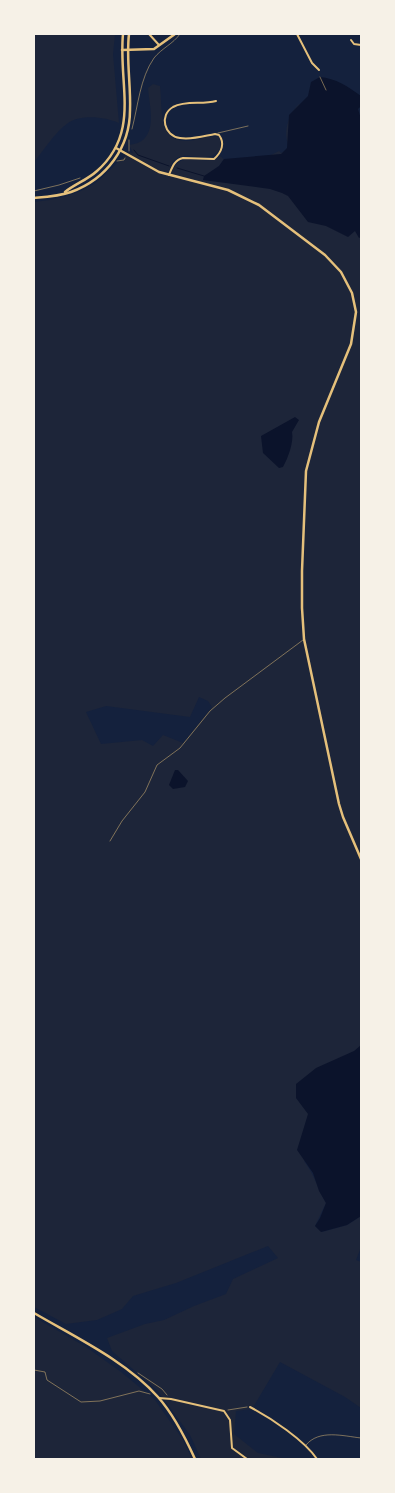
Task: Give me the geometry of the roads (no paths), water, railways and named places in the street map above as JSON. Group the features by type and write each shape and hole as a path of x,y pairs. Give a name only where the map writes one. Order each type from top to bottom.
{"street":[{"path":"64,192 89,178 116,148 124,120 125,106 121,61 123,34"},
{"path":"34,198 64,192 69,193 92,180 121,151 128,131 130,112 129,34"},
{"path":"149,34 159,46"},
{"path":"122,50 150,50 175,34"},
{"path":"297,34 312,63 319,70"},
{"path":"351,40 354,44 361,45"},
{"path":"169,175 174,164 182,158 214,159 220,153 222,146 221,137 215,134 192,138 175,137 169,132 164,120 165,116 179,104 216,100"},
{"path":"116,148 147,166 169,175 228,190 260,205 325,255 340,272 352,293 356,312 351,344 319,422 306,471 302,608 304,640 339,804 361,859"},
{"path":"34,1312 133,1373 159,1398 180,1428 195,1459"},
{"path":"159,1398 224,1411 230,1420 232,1448 247,1459"},
{"path":"250,1407 264,1414 310,1450 317,1459"}],"lane":[{"path":"215,134 248,126"},
{"path":"110,841 122,821 145,792 157,765 180,748 210,711 225,698 304,640"},
{"path":"305,1446 311,1439 327,1435 361,1438"}],"waterway":[{"path":"134,150 138,155 169,166"},
{"path":"177,168 204,176"}]}
